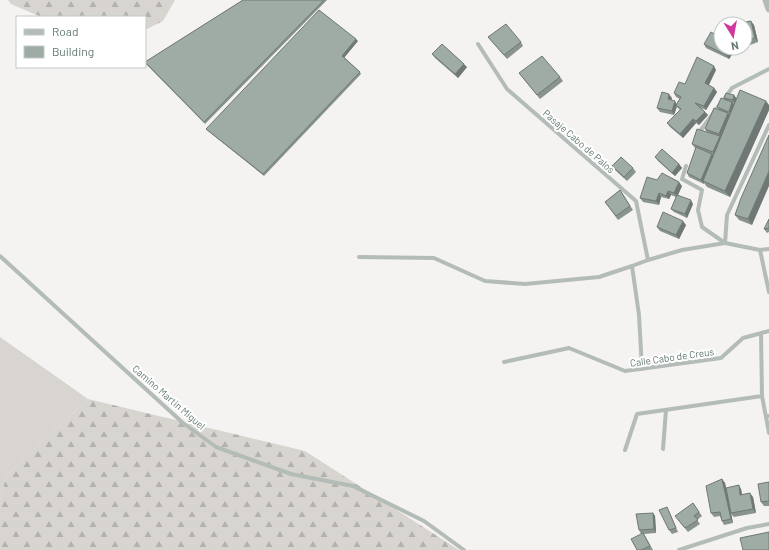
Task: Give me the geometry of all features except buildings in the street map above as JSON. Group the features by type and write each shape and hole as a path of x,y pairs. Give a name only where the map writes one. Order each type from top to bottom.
{"street":[{"path":"766,0 769,9"},
{"name":"Pasaje Cabo de Palos","path":"478,44 507,89 636,201 648,260"},
{"path":"696,137 698,132 732,88 769,69"},
{"path":"725,243 727,215 769,125"},
{"path":"686,166 682,179 702,190 698,210 702,226 725,243"},
{"path":"358,257 434,258 485,281 525,284 599,277 682,250 725,243 760,250 769,249"},
{"path":"760,250 769,292"},
{"name":"Camino Martin Miguel","path":"0,256 183,423 216,447 291,474 353,486 424,521 464,550"},
{"path":"632,266 639,315 642,369"},
{"name":"Calle Cabo de Creus","path":"504,362 569,348 625,371 721,358 743,338 769,331"},
{"path":"761,333 762,396 769,433"},
{"path":"625,450 637,414 762,396"},
{"path":"663,449 666,410"},
{"path":"679,550 748,528 769,524"}],"green space":[{"path":"8,0 175,0 163,21 146,30 146,16 39,16 11,4"},
{"path":"0,337 88,399 6,476 0,500"},
{"path":"88,399 305,451 459,550 0,550 0,500 6,476"}]}
